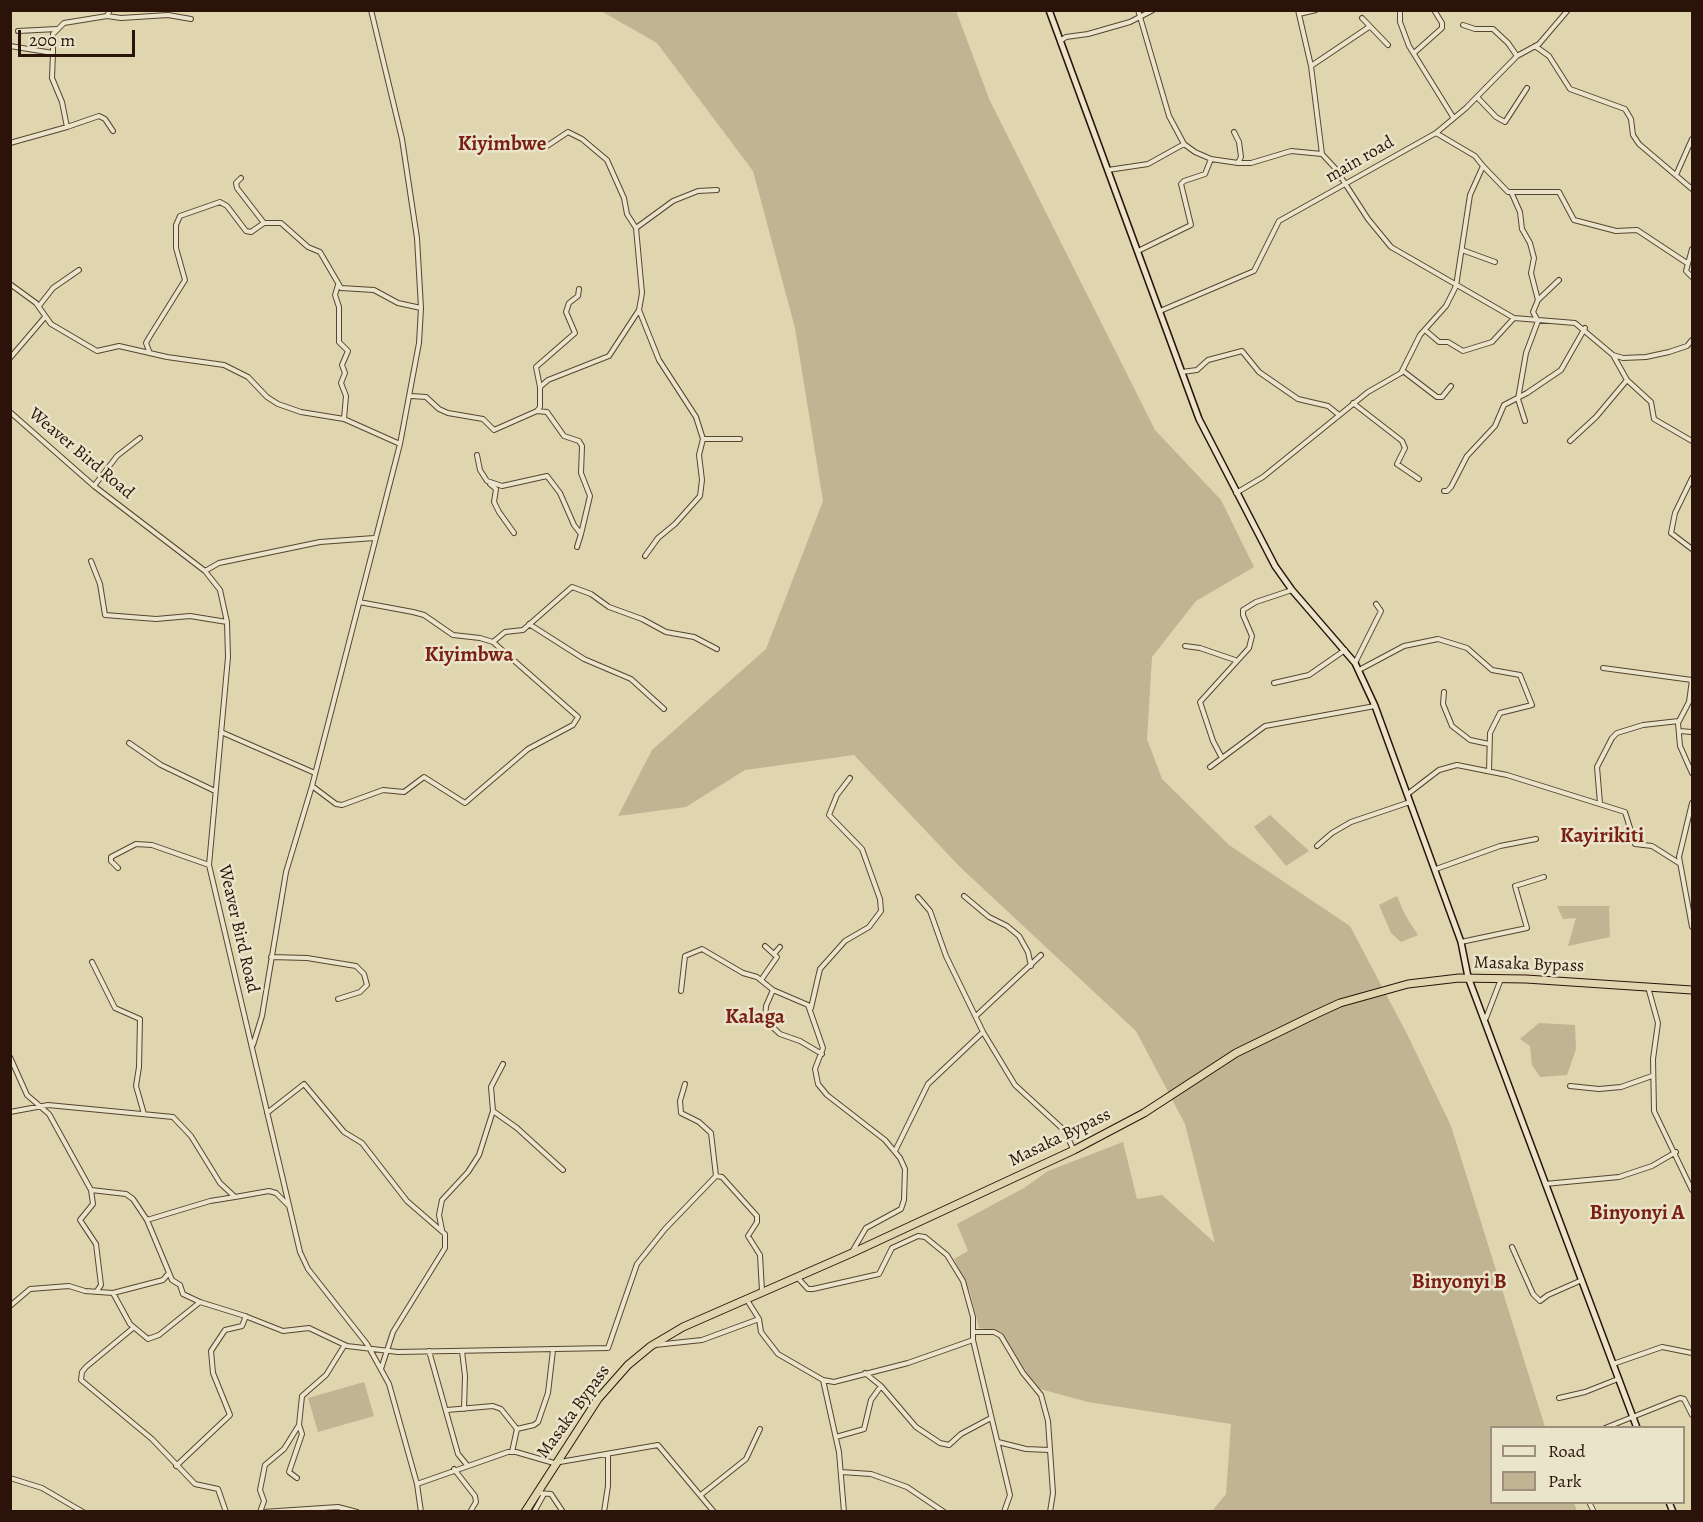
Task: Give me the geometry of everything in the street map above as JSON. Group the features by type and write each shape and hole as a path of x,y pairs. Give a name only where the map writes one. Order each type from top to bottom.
{"highway":[{"name":"Masaka Bypass","path":"525,1512 540,1493 554,1463 615,1378 651,1346 683,1327 852,1253 1074,1150 1144,1113 1236,1053 1340,1003 1408,984 1468,977 1692,990"}],"main road":[{"path":"1049,10 1199,419 1270,558 1292,590 1355,663 1376,706 1461,942 1468,977 1486,1018 1544,1185 1636,1426"}],"street":[{"path":"107,16 110,10"},
{"path":"252,1046 262,1016 286,872 312,786 400,444 411,396 419,343 421,308 417,238 402,140 371,10"},
{"path":"1138,10 1162,99 1184,144 1211,159 1238,164 1251,163 1291,151 1322,154"},
{"path":"1060,41 1066,37 1088,34 1140,17 1153,10"},
{"path":"1316,10 1299,12 1311,66 1322,154 1391,247 1456,282 1514,318 1567,321 1585,328 1613,355 1627,380 1651,402 1656,420 1692,441"},
{"path":"1400,10 1400,22 1414,53 1454,117"},
{"path":"1414,53 1442,28 1442,23 1434,10"},
{"name":"main road","path":"1159,311 1254,271 1279,221 1436,133 1477,97 1517,56 1535,46 1568,10"},
{"path":"67,127 62,102 52,78 53,36 57,29 69,21 107,16 121,18 168,13 190,19"},
{"path":"1362,18 1388,45"},
{"path":"1463,25 1474,29 1493,29 1517,56"},
{"path":"1311,66 1369,27"},
{"path":"18,31 57,29"},
{"path":"10,46 53,53"},
{"path":"1535,46 1549,56 1570,89 1625,109 1631,119 1633,135 1639,144 1692,189"},
{"path":"1477,97 1505,122 1527,88"},
{"path":"10,143 99,116 105,119 113,131"},
{"path":"540,387 548,380 609,356 620,343 639,310 642,293 636,228 627,214 624,198 607,160 582,139 568,132 547,146"},
{"path":"1234,132 1239,142 1241,157 1238,164"},
{"path":"1436,133 1475,156 1512,194 1520,212 1522,229 1530,243 1534,258 1531,273 1538,300"},
{"path":"1676,175 1692,139"},
{"path":"1107,170 1148,164 1184,144"},
{"path":"1137,251 1191,225 1181,184 1205,174 1211,159"},
{"path":"1236,493 1263,477 1353,403 1403,371 1417,340 1444,309 1456,282 1470,195 1483,166"},
{"path":"241,178 236,183 237,188 264,224"},
{"path":"636,228 674,201 698,191 717,190"},
{"path":"1512,194 1537,191 1559,192 1574,220 1616,231 1637,230 1687,263"},
{"path":"150,352 146,343 184,280 176,248 176,225 180,216 220,202 227,206 246,231 251,232 258,225 281,223 308,247 320,252 343,288 374,290 392,300 421,308"},
{"path":"1692,249 1686,273 1692,277"},
{"path":"1462,250 1495,262"},
{"path":"39,306 53,288 79,270"},
{"path":"1525,421 1519,397 1526,353 1538,321 1533,312 1538,300 1559,280"},
{"path":"10,284 39,306 51,324 97,351 119,346 186,361 224,365 248,377 267,397 278,404 301,412 344,419 400,444"},
{"path":"339,285 335,295 339,307 339,342 348,351 342,364 345,373 341,383 346,396 344,419"},
{"path":"537,411 540,407 540,387 536,367 575,333 566,312 569,303 578,296 579,289"},
{"path":"639,310 658,360 696,417 703,439 699,455 702,480 700,496 675,524 658,538 645,556"},
{"path":"10,358 45,317"},
{"path":"1425,330 1439,342 1448,342 1464,351 1492,342 1514,318"},
{"path":"1444,491 1451,487 1467,456 1495,426 1504,405 1561,370 1585,328"},
{"path":"1613,355 1623,358 1646,357 1690,346 1692,340"},
{"path":"1181,372 1197,370 1208,360 1242,351 1258,372 1298,399 1328,406 1339,415"},
{"path":"1403,371 1437,397 1441,398 1451,386"},
{"path":"1570,441 1596,417 1627,380"},
{"path":"411,396 426,397 439,409 448,412 486,420 494,430 537,411 547,412 564,436 579,441 582,446 581,473 590,496 577,547"},
{"path":"1353,403 1402,441 1405,448 1397,464 1419,479"},
{"name":"Weaver Bird Road","path":"10,414 17,417 94,486 205,571 220,590 227,622 228,657 209,865 303,1261 370,1350 381,1369 396,1402 417,1484 421,1512"},
{"path":"94,486 117,456 140,438"},
{"path":"703,439 740,439"},
{"path":"477,455 480,470 496,489 494,502 514,533"},
{"path":"487,481 502,486 547,476 560,493 574,525 581,534"},
{"path":"1692,478 1675,513 1671,533 1692,549"},
{"path":"205,571 219,563 320,542 374,538"},
{"path":"90,561 100,584 105,615 156,619 190,616 227,622"},
{"path":"493,642 504,632 518,632 572,587 591,594 609,607 642,618 666,632 694,637 717,650"},
{"path":"1222,758 1213,741 1200,702 1235,660 1247,651 1252,639 1243,610 1256,602 1292,590"},
{"path":"312,786 336,804 342,805 383,790 404,792 424,777 465,803 528,749 573,725 578,717 493,642 453,635 424,615 359,602"},
{"path":"1355,663 1381,611 1376,604"},
{"path":"529,624 584,659 631,679 664,709"},
{"path":"1359,670 1404,646 1438,639 1467,648 1492,670 1520,675 1532,705 1502,711 1492,728 1489,744 1491,760 1489,771"},
{"path":"1185,646 1200,648 1235,660"},
{"path":"1274,683 1309,675 1345,650"},
{"path":"1603,668 1659,678 1692,680 1689,702 1679,721 1682,750 1692,773"},
{"path":"1444,692 1443,704 1452,726 1470,740 1489,744"},
{"path":"1210,767 1255,731 1271,724 1376,706"},
{"path":"1600,803 1597,767 1612,738 1617,733 1643,725 1679,721"},
{"path":"1679,731 1692,732"},
{"path":"221,732 315,773"},
{"path":"129,743 162,765 215,791"},
{"path":"1409,793 1439,770 1448,767 1468,766 1489,771 1625,812 1635,844 1652,846 1679,863"},
{"path":"850,778 837,795 829,815 862,849 880,899 881,911 869,927 845,941 820,969 810,1009 822,1054 815,1069 818,1084 827,1095 867,1125 895,1151 904,1169 903,1205 897,1213 866,1228 852,1253"},
{"path":"1317,846 1332,833 1351,822 1372,813 1412,802"},
{"path":"1692,803 1684,830 1679,863 1692,927"},
{"path":"1436,869 1500,846 1536,839"},
{"path":"118,868 111,861 111,857 136,844 152,845 209,865"},
{"path":"1461,942 1527,928 1515,886 1544,877"},
{"path":"964,896 988,917 1007,926 1019,936 1028,952 1031,966"},
{"path":"918,897 930,911 946,956 983,1032 1015,1085 1065,1131 1074,1150"},
{"path":"762,980 777,957 765,946"},
{"path":"774,954 780,947"},
{"path":"681,991 685,956 702,949 738,971 762,980 773,990 804,1003 810,1009"},
{"path":"976,1016 1041,955"},
{"path":"271,957 307,958 356,966 364,974 367,985 360,992 338,999"},
{"path":"92,962 115,1008 140,1020 140,1067 136,1086 144,1114"},
{"path":"1486,1018 1501,978"},
{"path":"1648,987 1658,1023 1652,1076 1655,1117 1676,1152 1692,1190"},
{"path":"773,990 765,1006 765,1020 780,1034 800,1041 822,1054"},
{"path":"895,1151 928,1084 983,1032"},
{"path":"10,1057 30,1101 50,1114 91,1190 93,1204 80,1220 95,1241 101,1285 106,1292"},
{"path":"381,1369 396,1326 445,1248 446,1238 439,1215 442,1200 468,1172 479,1155 493,1111 491,1087 503,1064"},
{"path":"1570,1086 1592,1089 1610,1088 1652,1076"},
{"path":"267,1113 304,1084 344,1132 359,1140 407,1201 428,1221 443,1231"},
{"path":"685,1084 680,1101 681,1113 699,1122 711,1133 711,1154 716,1176"},
{"path":"10,1112 48,1105 167,1115 180,1122 220,1183 235,1197"},
{"path":"493,1111 517,1128 563,1170"},
{"path":"1544,1185 1608,1179 1652,1166 1676,1152"},
{"path":"91,1190 126,1194 133,1199 147,1220 168,1274 180,1286 183,1294 289,1333 309,1328 344,1346 370,1350 553,1350 608,1348 637,1264 665,1229 716,1176"},
{"path":"716,1176 722,1177 757,1216 757,1222 748,1236 760,1255 762,1292"},
{"path":"147,1220 210,1201 269,1191 276,1193 290,1207"},
{"path":"797,1277 808,1289 813,1289 879,1274 892,1248 922,1236 947,1256 963,1281 969,1297 973,1340 1010,1495 1004,1512"},
{"path":"1512,1247 1533,1294 1540,1301 1582,1280"},
{"path":"163,1280 168,1274"},
{"path":"10,1306 30,1289 69,1286 113,1293 163,1280 172,1280"},
{"path":"97,1292 101,1285"},
{"path":"113,1293 133,1328 144,1337 153,1338 200,1302"},
{"path":"747,1299 759,1319 759,1328"},
{"path":"176,1466 230,1414 213,1373 211,1351 225,1329 242,1326 246,1316"},
{"path":"651,1346 702,1340 759,1319"},
{"path":"751,1322 759,1328 784,1359 823,1380 834,1382 865,1372 908,1363 973,1340"},
{"path":"133,1328 86,1367 82,1372 81,1380 152,1439 195,1484 218,1489 226,1512"},
{"path":"974,1332 994,1332 1001,1336 1023,1373 1039,1391 1048,1421 1048,1450 1053,1493 1050,1512"},
{"path":"344,1346 326,1375 303,1394 299,1425 284,1449 267,1461 260,1490 264,1500 262,1512 338,1507 357,1512"},
{"path":"1613,1364 1662,1347 1692,1353"},
{"path":"517,1429 538,1422 548,1393 553,1350"},
{"path":"429,1351 458,1454 468,1465"},
{"path":"462,1351 465,1376 464,1409"},
{"path":"865,1372 881,1386 916,1427 940,1443 949,1444 991,1418"},
{"path":"1559,1398 1585,1392 1618,1379"},
{"path":"823,1380 836,1437 844,1512"},
{"path":"826,1391 834,1382"},
{"path":"836,1437 864,1429 871,1400 881,1386"},
{"path":"1610,1426 1680,1398 1684,1399 1692,1414"},
{"path":"447,1410 497,1407 517,1429"},
{"path":"297,1478 289,1472 302,1434 299,1425"},
{"path":"512,1452 517,1429"},
{"path":"702,1494 731,1474 746,1459 760,1429"},
{"path":"998,1442 1026,1449 1048,1450"},
{"path":"417,1484 454,1469 512,1452 554,1463 658,1445 702,1494 712,1509 705,1510"},
{"path":"604,1512 608,1486 608,1455"},
{"path":"454,1469 475,1496 476,1502 470,1512"},
{"path":"841,1472 871,1474 907,1488 944,1512"},
{"path":"10,1478 42,1488 83,1512"},
{"path":"534,1512 540,1493 550,1494 563,1512"}],"green space":[{"path":"601,11 956,11 990,101 1155,430 1221,500 1254,567 1196,601 1152,657 1147,739 1162,779 1229,845 1350,926 1408,1036 1451,1126 1545,1426 1490,1426 1490,1504 1574,1504 1577,1511 1212,1511 1226,1494 1231,1424 1088,1402 1040,1389 1020,1364 1001,1332 979,1328 970,1292 954,1259 968,1251 957,1224 1024,1188 1048,1171 1123,1142 1137,1199 1162,1195 1215,1243 1185,1124 1136,1031 960,867 854,755 745,770 686,807 618,816 652,750 766,649 823,501 795,328 753,171 657,43"},
{"path":"1270,815 1309,851 1286,866 1254,827"},
{"path":"1397,896 1405,915 1418,935 1401,942 1391,933 1379,905"},
{"path":"1557,906 1611,906 1609,907 1610,937 1568,946 1576,918 1563,919"},
{"path":"1539,1023 1575,1025 1576,1049 1567,1075 1540,1077 1532,1065 1530,1046 1520,1039"},
{"path":"364,1382 374,1416 318,1432 308,1398"}],"district":[{"name":"Kiyimbwe","path":"502,145"},
{"name":"Kiyimbwa","path":"469,656"},
{"name":"Kayirikiti","path":"1602,837"},
{"name":"Kalaga","path":"755,1018"},
{"name":"Binyonyi A","path":"1637,1214"},
{"name":"Binyonyi B","path":"1459,1283"}]}
